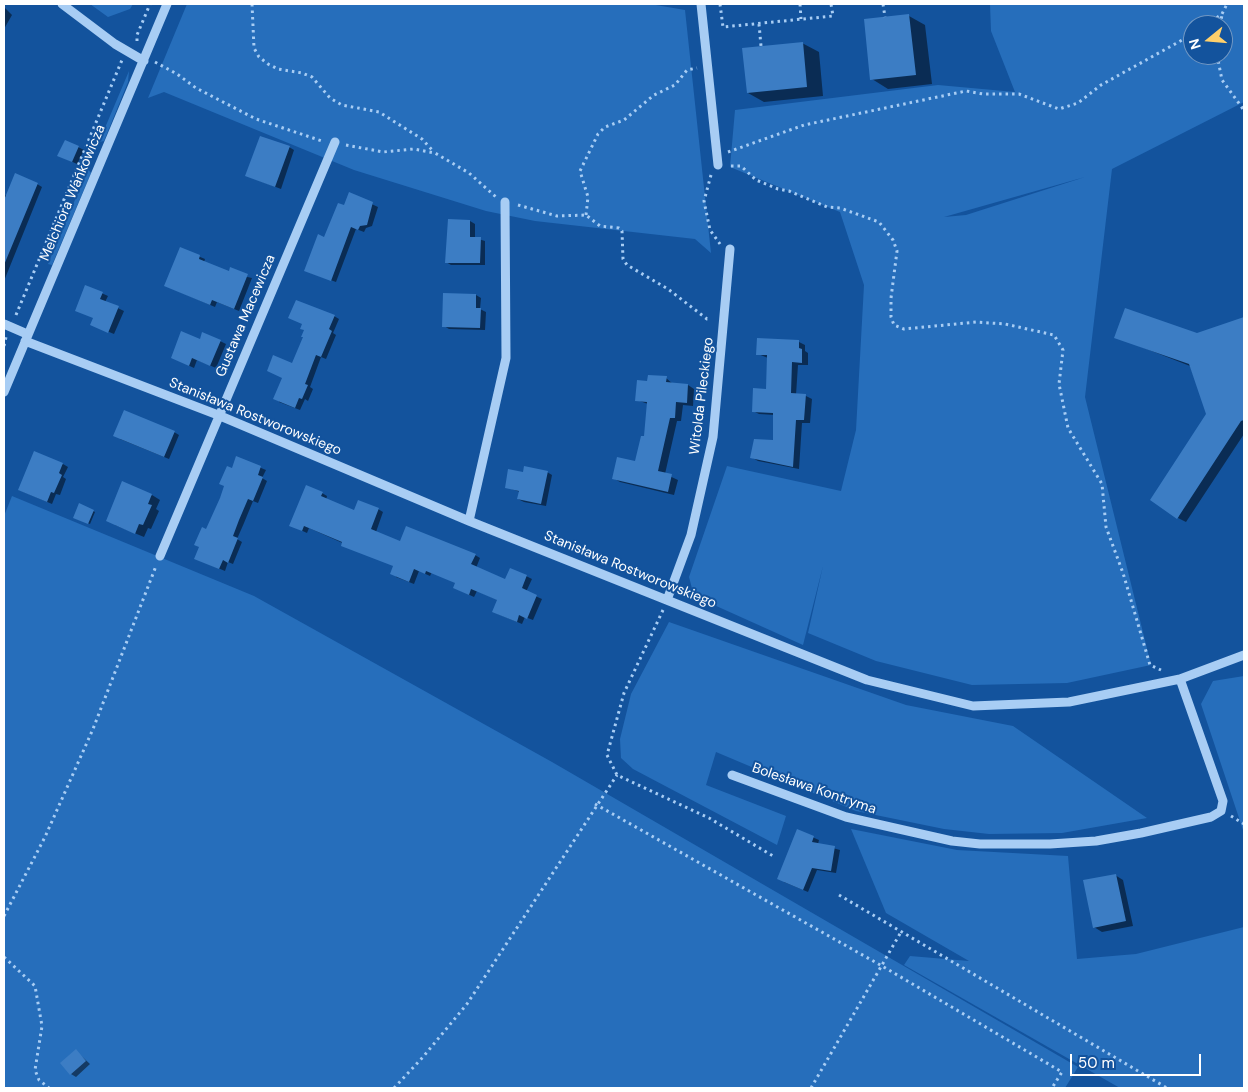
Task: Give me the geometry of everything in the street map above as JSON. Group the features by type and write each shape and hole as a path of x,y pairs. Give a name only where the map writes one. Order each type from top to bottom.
{"street":[{"path":"62,4 126,51 145,59"},
{"name":"Melchiora Wańkowicza","path":"4,392 167,4"},
{"path":"701,4 718,165"},
{"name":"Gustawa Macewicza","path":"160,556 335,142"},
{"path":"469,521 506,358 505,202"},
{"name":"Witolda Pileckiego","path":"667,600 691,535 713,437 725,321 730,249"},
{"name":"Stanisława Rostworowskiego","path":"7,325 26,337 469,521 867,680 973,706 1068,702 1180,679 1244,655"},
{"name":"Bolesława Kontryma","path":"732,775 846,817 952,842 1050,844 1096,841 1141,833 1211,817 1221,811 1223,801 1180,679"}],"path":[{"path":"4,346 7,325 23,301 131,38 137,35 150,4"},
{"path":"252,4 254,48 263,60 278,69 287,69 312,77 330,98 342,105 379,112 422,139 435,153 469,173 492,194 505,202 558,216 586,215 600,226 619,228 622,231 624,259 627,265 668,290 707,319 725,321"},
{"path":"720,4 723,27 832,16 831,4"},
{"path":"800,4 801,19"},
{"path":"883,4 885,17"},
{"path":"1222,14 1227,4"},
{"path":"759,24 761,46"},
{"path":"730,249 719,244 710,230 704,201 710,176 729,151 804,125 966,91 983,94 1019,94 1059,109 1078,103 1101,85 1183,40"},
{"path":"145,59 177,74 196,88 256,119 284,127 316,141 335,142 383,152 414,149 435,153"},
{"path":"1220,65 1222,80 1243,109"},
{"path":"586,215 588,197 580,171 598,134 615,122 624,120 654,95 675,85 687,70 708,67"},
{"path":"718,165 741,166 756,180 778,189 789,191 827,207 840,208 879,222 893,240 897,251 891,298 891,317 894,325 904,329 976,322 1005,324 1054,335 1063,350 1059,384 1068,428 1102,484 1106,527 1123,573 1150,665 1180,679"},
{"path":"4,916 45,837 89,738 160,556"},
{"path":"667,600 624,693 607,755 617,774 709,818 773,856"},
{"path":"394,1088 423,1058 467,1004 595,804 617,774"},
{"path":"595,804 882,966 1062,1072 1052,1088"},
{"path":"839,895 1167,1088"},
{"path":"811,1088 900,932"},
{"path":"4,957 35,986 42,1026 35,1070 39,1080 49,1088"}],"shaded area":[{"path":"90,4 133,4 130,9 108,17"},
{"path":"187,4 650,4 685,10 711,253 695,239 535,221 486,211 354,170 164,92 148,98"},
{"path":"990,4 1244,4 1244,102 1112,169 1085,397 1151,665 1067,683 972,685 876,661 808,633 823,566 803,645 694,596 689,577 727,466 841,491 856,430 864,285 840,212 730,167 735,110 938,85 1015,92 991,31","holes":["1085,177 966,215 944,217"]},
{"path":"129,71 128,82 104,141 99,142"},
{"path":"88,169 91,173 52,265 48,264"},
{"path":"12,496 254,596 552,762 1078,1067 1065,1088 4,1088 4,516"},
{"path":"669,622 906,705 1013,726 1147,818 1062,833 989,834 944,829 856,811 716,752 706,785 786,816 777,845 633,769 621,758 620,739 631,694"},
{"path":"1244,676 1244,833 1201,704 1213,681"},
{"path":"851,829 957,850 1068,856 1077,959 1136,954 1244,927 1244,1088 1120,1088 904,965 910,956 969,961 886,913"}],"building":[{"path":"909,14 916,75 870,80 864,19"},
{"path":"803,42 807,87 747,93 742,48"},
{"path":"260,136 290,146 275,187 245,176"},
{"path":"65,140 79,146 72,162 57,156"},
{"path":"15,173 38,183 4,265 4,200"},
{"path":"349,192 373,202 367,225 360,226 358,230 351,227 331,281 304,271 318,234 324,237 338,203 344,205"},
{"path":"448,219 470,220 470,237 481,237 480,263 445,263"},
{"path":"180,247 200,255 199,259 229,271 230,267 248,274 234,309 212,300 210,305 164,286"},
{"path":"85,285 103,292 100,299 119,306 108,333 90,325 93,318 75,311"},
{"path":"443,293 476,294 476,308 481,308 480,328 442,327"},
{"path":"296,300 335,315 329,329 332,331 321,357 316,355 305,384 308,385 302,399 299,398 295,408 273,399 282,378 267,371 273,355 292,363 303,337 301,337 304,330 300,329 302,324 288,318"},
{"path":"1125,308 1197,333 1244,317 1244,420 1241,421 1177,519 1150,500 1206,414 1189,364 1114,338"},
{"path":"181,331 200,339 202,332 221,340 210,366 192,358 189,366 171,358"},
{"path":"757,338 799,340 799,348 802,349 802,363 792,362 791,393 806,394 804,420 796,420 793,467 750,458 754,439 773,440 773,413 752,412 753,388 766,389 767,355 756,355"},
{"path":"648,375 667,376 666,382 688,384 687,403 676,402 675,418 670,418 658,471 672,474 668,492 612,479 617,457 635,461 641,436 644,436 647,402 635,401 637,380 647,381"},
{"path":"124,410 175,431 164,457 113,436"},
{"path":"34,451 63,463 59,473 62,475 54,493 51,492 47,502 18,490"},
{"path":"236,456 261,466 258,475 263,477 253,501 248,499 239,520 233,536 238,538 228,563 223,560 219,569 194,559 199,547 194,545 202,527 206,529 224,486 219,484 227,466 232,468"},
{"path":"524,466 548,471 541,504 517,499 519,491 505,488 508,469 523,472"},
{"path":"122,481 152,494 148,504 152,505 143,525 139,524 135,534 106,521"},
{"path":"306,485 323,492 321,496 354,510 358,500 379,508 371,529 400,541 406,526 476,554 471,564 505,579 510,568 527,575 522,588 537,595 527,619 519,615 517,622 492,612 497,600 471,589 469,595 453,588 455,583 426,571 425,574 414,569 409,582 390,574 393,566 341,546 342,542 304,526 302,531 289,526"},
{"path":"79,503 94,510 88,524 73,518"},
{"path":"797,829 814,836 812,842 835,846 831,871 812,868 803,890 777,879"},
{"path":"1116,874 1126,921 1093,928 1083,880"},
{"path":"76,1049 86,1061 70,1075 60,1063"}]}
